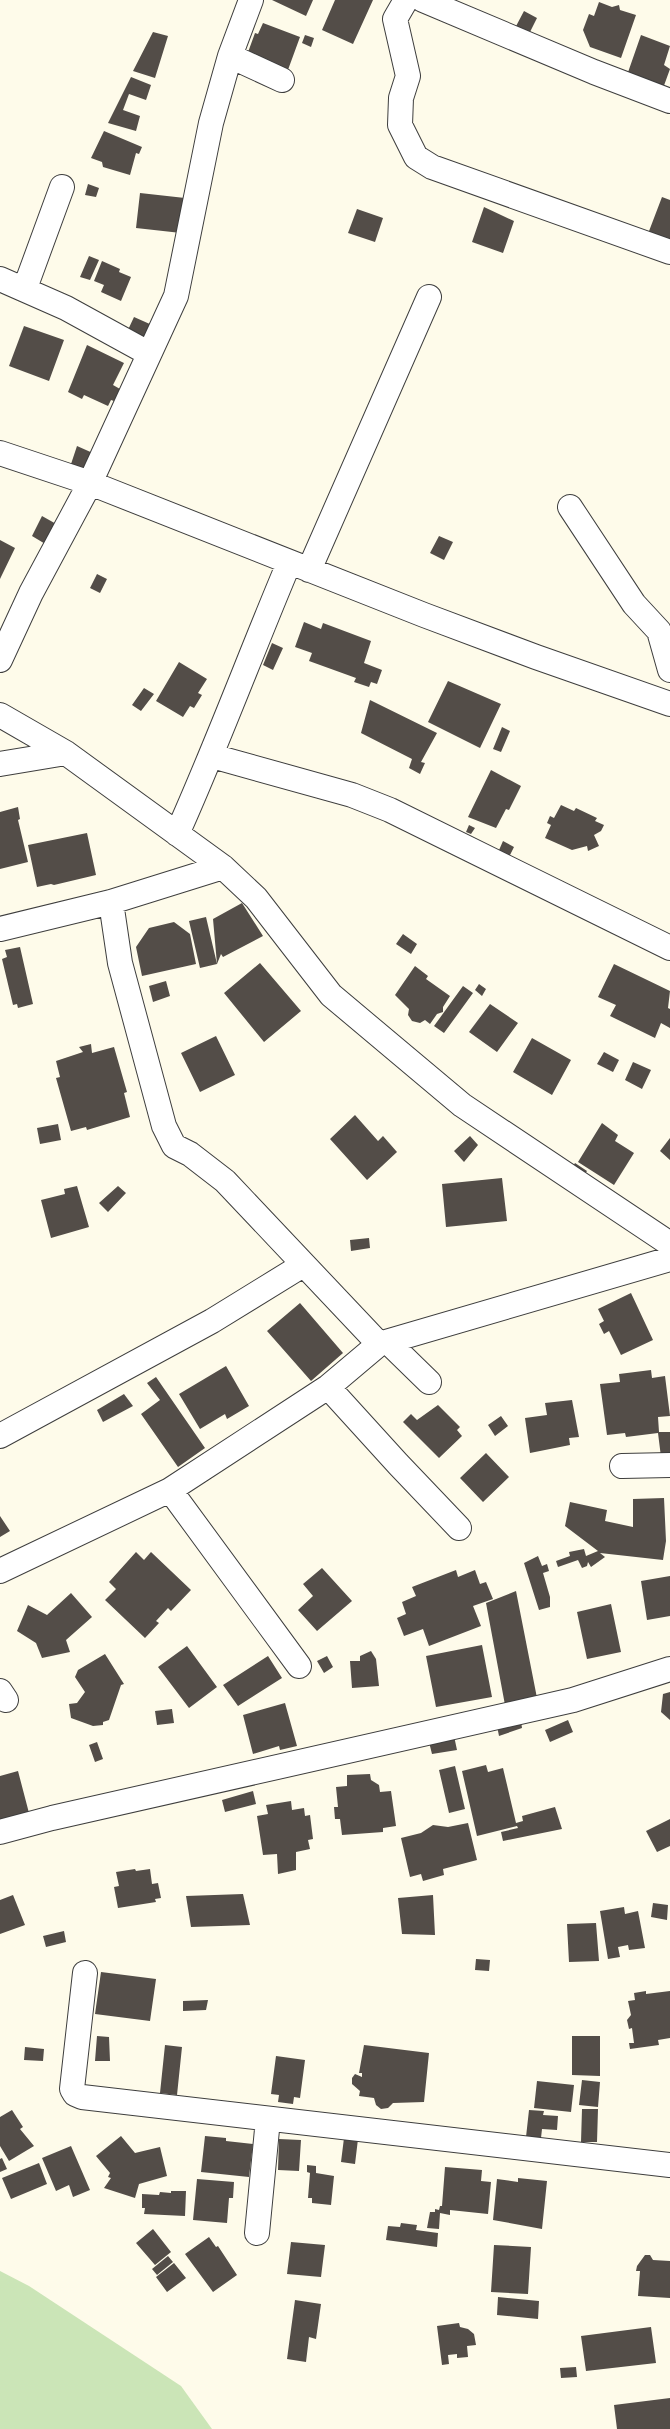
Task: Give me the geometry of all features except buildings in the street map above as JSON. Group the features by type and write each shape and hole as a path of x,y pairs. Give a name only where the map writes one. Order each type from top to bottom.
{"street":[{"path":"0,660 31,593 90,483 148,353 176,296 211,123 230,56 251,0"},
{"path":"406,0 395,19 408,76 401,98 400,125 416,157 432,167 670,252"},
{"path":"423,0 594,72 670,101"},
{"path":"230,56 282,80"},
{"path":"24,288 62,187"},
{"path":"0,279 24,288 148,353"},
{"path":"177,834 212,756 247,662 299,566 429,297"},
{"path":"0,453 90,483 536,657 670,704"},
{"path":"570,507 634,604 659,631 670,670"},
{"path":"0,715 66,753 223,867 256,898 338,1001 462,1105 670,1244"},
{"path":"0,764 66,753"},
{"path":"212,756 352,795 390,810 670,948"},
{"path":"0,928 111,902 223,867"},
{"path":"111,902 123,973 164,1126 174,1146 190,1154 225,1182 303,1266 383,1343 429,1382"},
{"path":"0,1571 170,1490 328,1387 383,1343 670,1259"},
{"path":"0,1436 212,1321 303,1266"},
{"path":"328,1387 460,1528"},
{"path":"622,1466 670,1465"},
{"path":"170,1490 299,1666"},
{"path":"0,1832 52,1818 573,1700 670,1669"},
{"path":"84,1973 72,2089 75,2094 100,2101 670,2165"},
{"path":"257,2233 268,2119"}],"green space":[{"path":"0,2271 29,2286 181,2386 212,2429 0,2429"}]}
